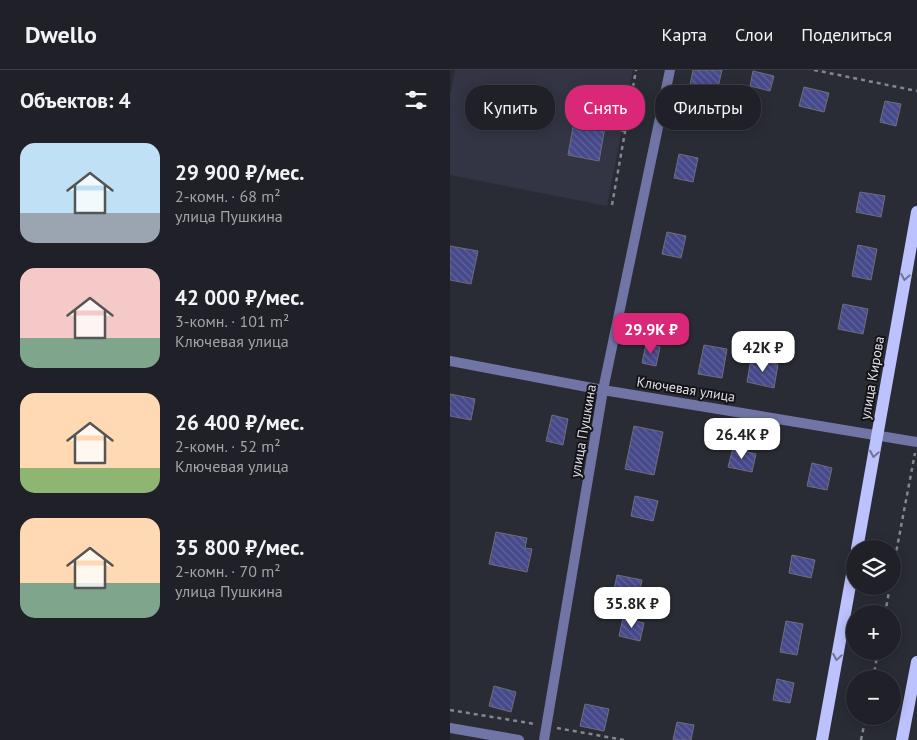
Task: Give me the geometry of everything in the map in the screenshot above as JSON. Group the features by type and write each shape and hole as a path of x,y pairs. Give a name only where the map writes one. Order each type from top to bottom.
{"main road":[{"name":"улица Кирова","path":"859,540 917,212"},
{"path":"822,740 848,595"},
{"path":"902,740 917,662"}],"street":[{"name":"улица Пушкина","path":"544,740 603,390 670,70"},
{"name":"Ключевая улица","path":"450,362 917,443"},
{"path":"450,728 519,740"}],"path":[{"path":"612,206 636,70"},
{"path":"814,70 917,91"},
{"path":"620,130 625,131"},
{"path":"898,540 917,443"},
{"path":"861,740 864,725"}],"shaded area":[{"path":"455,70 633,70 630,85 565,85 565,130 622,130 607,206 450,175 450,96"}],"building":[{"path":"693,70 722,70 719,85 690,85"},
{"path":"753,71 774,76 770,91 761,89 761,85 750,85"},
{"path":"804,87 829,93 824,112 799,106"},
{"path":"885,101 901,104 896,126 880,122"},
{"path":"572,130 604,130 599,161 568,155"},
{"path":"679,154 698,158 693,182 674,178"},
{"path":"860,192 885,196 881,217 856,212"},
{"path":"667,232 686,236 681,258 662,254"},
{"path":"858,245 877,249 871,280 852,276"},
{"path":"450,246 478,251 471,284 450,280"},
{"path":"843,304 868,309 863,334 838,329"},
{"path":"646,344 660,347 656,366 642,363"},
{"path":"704,345 727,349 722,378 698,374"},
{"path":"751,359 778,364 774,388 747,382"},
{"path":"450,394 475,399 471,420 450,416"},
{"path":"552,415 568,419 563,445 546,441"},
{"path":"634,426 663,432 654,475 625,469"},
{"path":"733,448 756,454 752,472 728,467"},
{"path":"812,463 832,468 827,490 807,486"},
{"path":"635,496 658,501 653,521 631,516"},
{"path":"496,532 527,538 525,548 532,549 527,572 489,564"},
{"path":"792,555 815,560 811,578 789,573"},
{"path":"617,575 642,580 638,599 613,594"},
{"path":"623,618 644,623 640,641 619,636"},
{"path":"786,621 803,624 797,655 780,652"},
{"path":"777,679 794,683 790,703 773,700"},
{"path":"494,686 516,692 511,712 489,706"},
{"path":"585,704 609,709 604,731 580,726"},
{"path":"677,722 694,725 691,740 673,740"}]}
